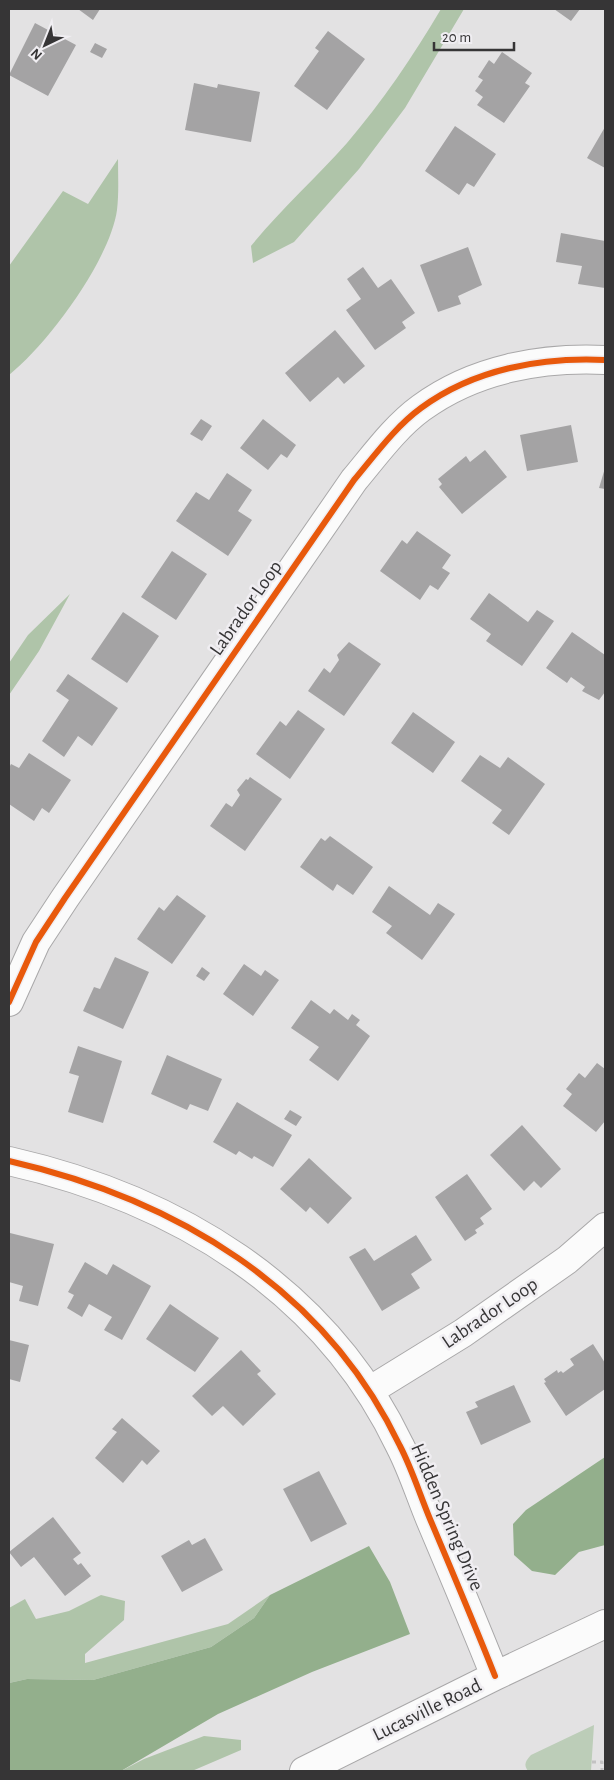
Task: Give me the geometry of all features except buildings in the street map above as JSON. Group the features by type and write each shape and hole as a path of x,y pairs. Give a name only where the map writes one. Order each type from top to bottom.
{"street":[{"name":"Labrador Loop","path":"9,1002 36,942 65,898 354,480 392,434 429,403 454,387 490,373 535,362 576,358 605,360"},
{"name":"Hidden Spring Drive","path":"9,1161 103,1188 161,1212 216,1242 267,1278 301,1308 339,1350 369,1391 400,1445 495,1676"},
{"name":"Labrador Loop","path":"369,1391 479,1322 567,1260 605,1227"},
{"name":"Lucasville Road","path":"304,1771 495,1676 605,1624"}],"path":[{"path":"592,1762 602,1762 602,1771"}],"shaded area":[{"path":"441,9 464,9 405,108 359,169 294,242 253,263 251,246 274,219 347,143 373,111 420,44"},
{"path":"118,159 117,210 103,253 75,300 41,343 9,375 9,266 63,191 88,204"},
{"path":"70,594 39,651 9,695 9,663 28,635"},
{"path":"605,1457 605,1545 579,1552 555,1575 532,1571 514,1555 513,1524 526,1510"},
{"path":"369,1546 390,1582 410,1634 312,1672 218,1714 121,1771 9,1771 9,1683 27,1679 93,1680 211,1647 254,1618 270,1595"},
{"path":"101,1595 125,1601 124,1620 85,1654 85,1663 228,1624 270,1595 254,1618 211,1647 93,1680 27,1679 9,1683 9,1608 25,1599 36,1619 69,1611"},
{"path":"594,1725 591,1771 528,1771 526,1763 531,1755"},
{"path":"204,1736 241,1740 241,1750 192,1771 121,1771 144,1759"}],"cycle path":[{"path":"9,1002 36,942 65,898 354,480 394,433 421,408 441,395 486,375 509,368 533,364 557,361 605,360"},
{"path":"9,1161 70,1178 129,1199 186,1226 238,1258 287,1296 330,1340 368,1390 400,1446 495,1676"}]}
